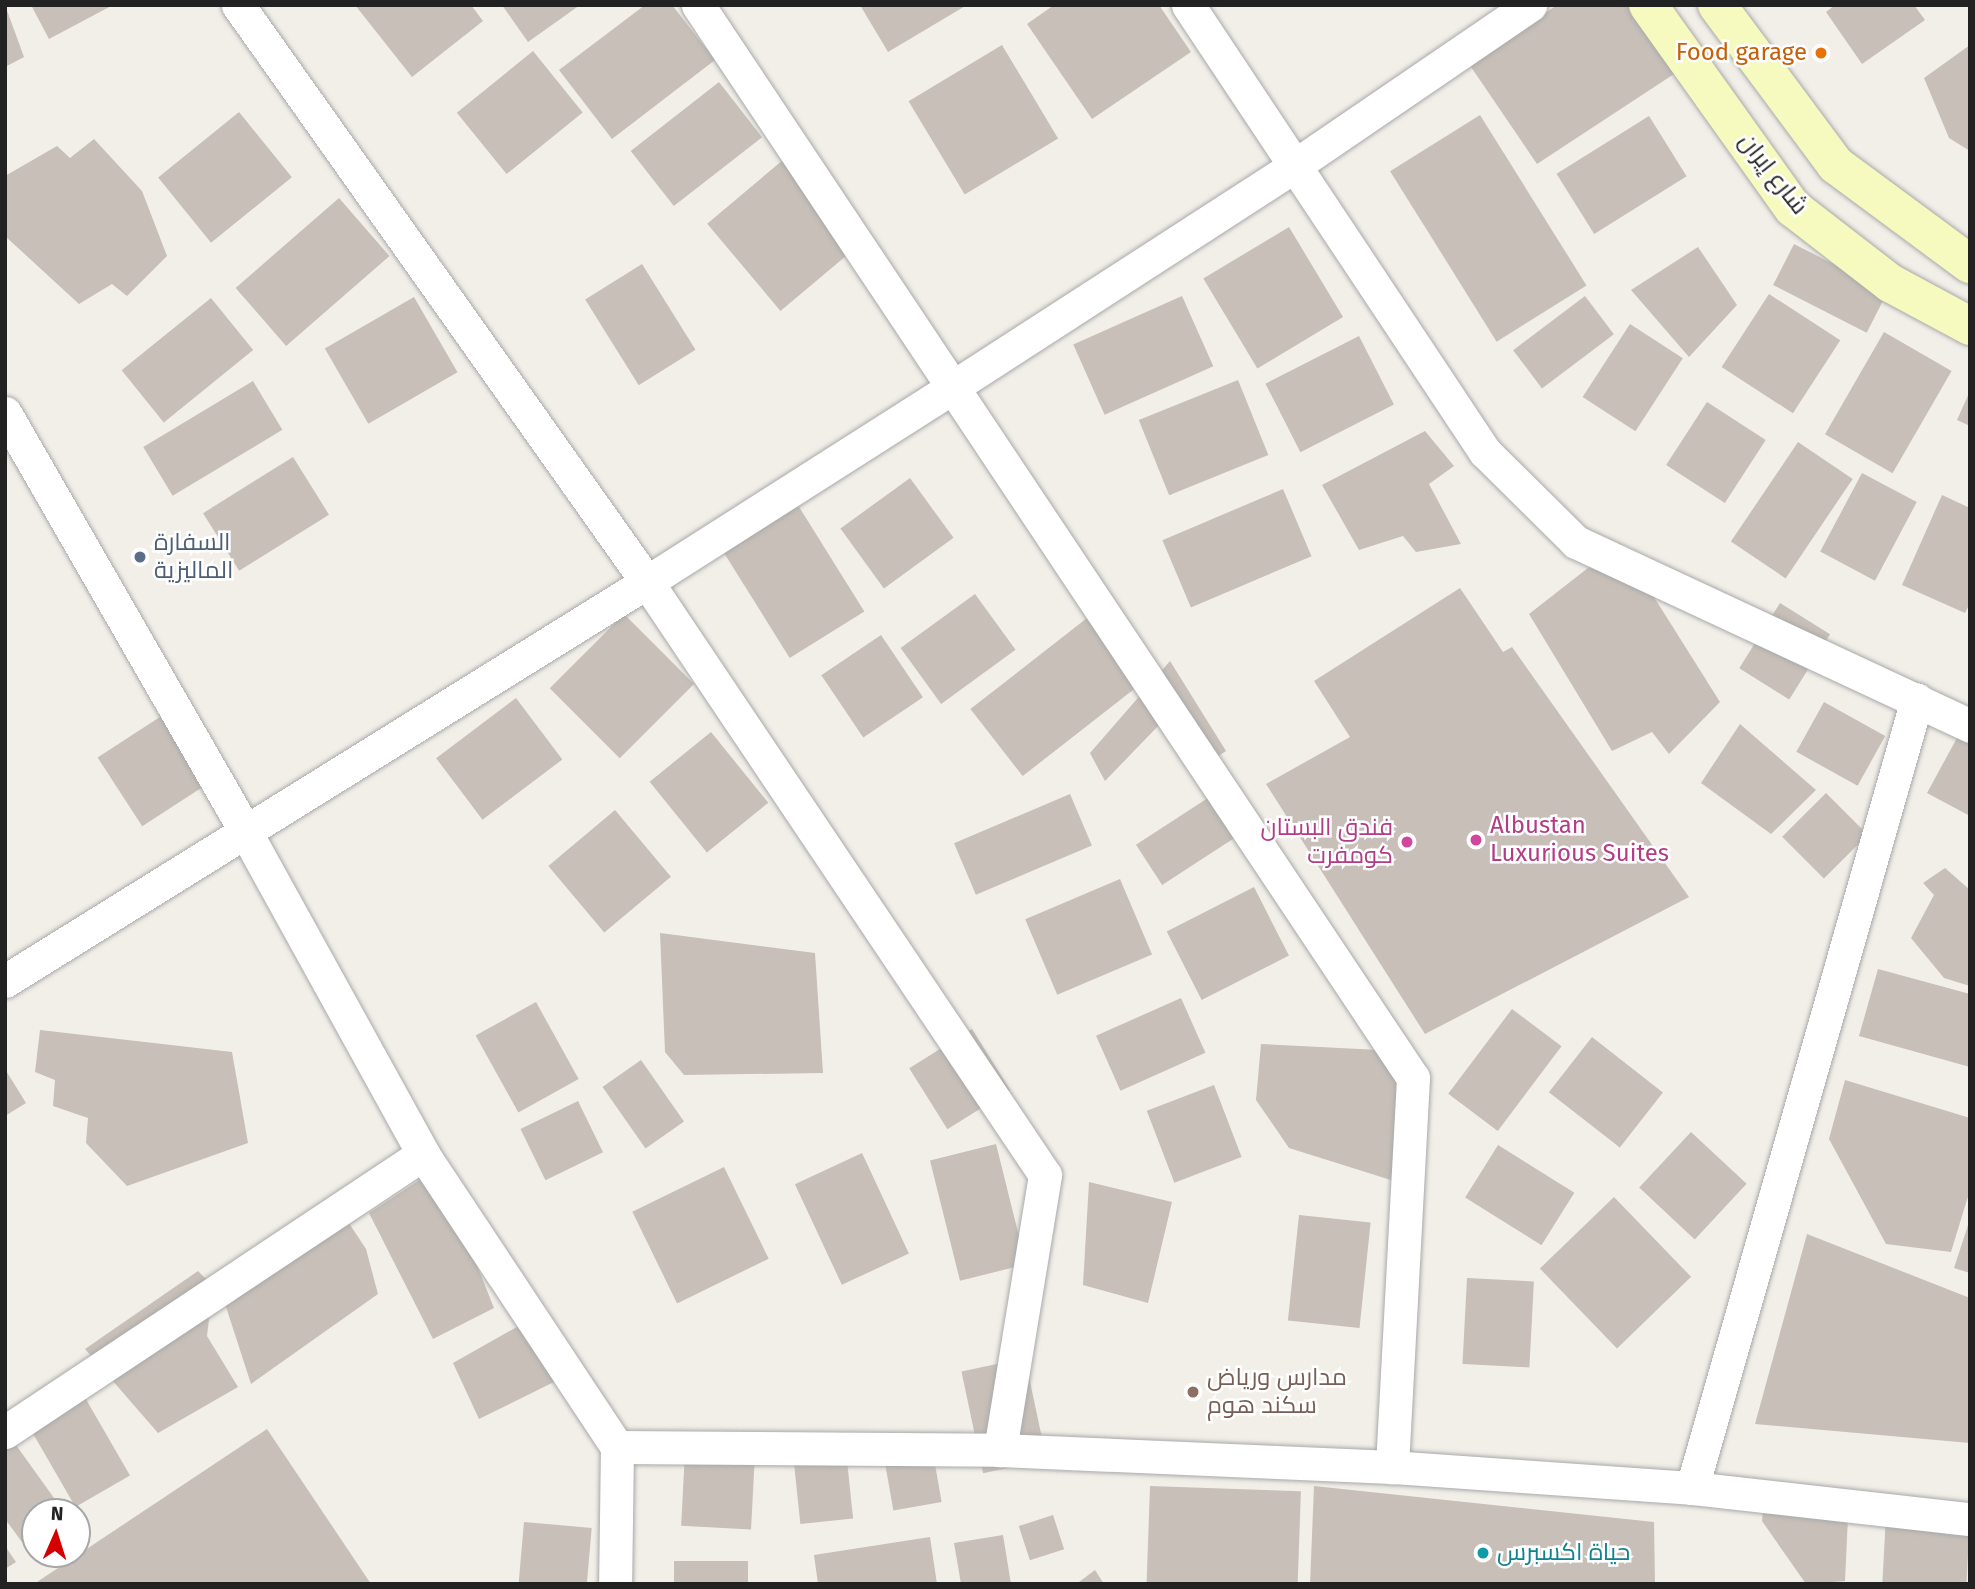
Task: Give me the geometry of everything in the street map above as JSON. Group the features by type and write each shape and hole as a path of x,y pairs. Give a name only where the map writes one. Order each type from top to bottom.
{"street":[{"path":"238,5 647,582 1045,1175 1000,1450"},
{"path":"698,5 1413,1078 1391,1467"},
{"path":"1188,5 1485,452 1576,542 1970,726"},
{"path":"5,981 647,582 953,387 1294,166 1530,5"},
{"name":"شارع إيران","path":"1648,5 1793,208 1890,284 1970,327"},
{"path":"1717,5 1836,165 1970,264"},
{"path":"5,413 245,831 423,1154 617,1447 615,1584"},
{"path":"1692,1488 1917,699"},
{"path":"5,1432 423,1154"},
{"path":"617,1447 1000,1450 1391,1467 1692,1488 1970,1519"}],"building":[{"path":"5,5 24,57 5,67"},
{"path":"31,5 113,5 49,39"},
{"path":"355,5 471,5 483,21 412,77"},
{"path":"502,5 580,5 528,42"},
{"path":"645,5 672,5 715,60 612,139 559,70"},
{"path":"860,5 967,5 888,52"},
{"path":"1054,5 1159,5 1191,52 1092,119 1027,24"},
{"path":"1557,5 1628,5 1674,74 1537,164 1469,64"},
{"path":"1835,5 1914,5 1925,20 1862,64 1826,12"},
{"path":"1002,45 1058,138 965,195 909,101"},
{"path":"1970,45 1970,151 1949,138 1924,78"},
{"path":"533,51 583,112 507,174 457,113"},
{"path":"719,82 762,137 674,206 631,151"},
{"path":"239,112 292,177 211,243 158,177"},
{"path":"1480,115 1587,285 1497,342 1390,171"},
{"path":"1649,116 1687,176 1594,234 1557,174"},
{"path":"94,139 142,191 167,256 127,296 112,284 79,304 5,236 5,176 57,146 70,158"},
{"path":"783,160 856,247 780,311 707,224"},
{"path":"339,198 390,256 286,346 236,288"},
{"path":"1289,227 1343,317 1257,369 1203,279"},
{"path":"1794,244 1888,292 1867,333 1773,285"},
{"path":"1698,247 1737,305 1689,357 1631,290"},
{"path":"642,264 696,350 639,385 585,300"},
{"path":"1769,294 1840,340 1793,413 1722,367"},
{"path":"1182,296 1213,366 1105,415 1073,344"},
{"path":"1585,296 1614,334 1542,388 1513,350"},
{"path":"414,297 458,372 368,424 325,348"},
{"path":"211,298 253,350 164,422 122,370"},
{"path":"1630,324 1683,358 1635,431 1583,397"},
{"path":"1884,332 1952,371 1893,473 1825,434"},
{"path":"1359,336 1394,405 1300,452 1265,384"},
{"path":"1238,380 1268,455 1169,495 1139,420"},
{"path":"253,381 282,430 173,496 143,447"},
{"path":"1970,391 1970,426 1957,420"},
{"path":"1707,402 1766,440 1725,503 1666,465"},
{"path":"1425,431 1454,466 1429,484 1461,544 1416,552 1403,536 1359,550 1322,485"},
{"path":"1798,442 1853,479 1786,578 1731,541"},
{"path":"293,457 329,515 239,571 203,513"},
{"path":"1862,473 1917,502 1875,581 1820,552"},
{"path":"910,478 953,538 884,588 840,529"},
{"path":"1283,489 1312,556 1191,607 1162,540"},
{"path":"1942,495 1970,508 1970,603 1965,613 1902,585"},
{"path":"796,502 864,611 790,658 721,549"},
{"path":"1620,543 1720,702 1669,754 1652,732 1612,751 1529,614"},
{"name":"Albustan Luxurious Suites","path":"1460,588 1503,652 1512,647 1689,897 1425,1034 1266,784 1350,737 1314,681"},
{"path":"975,594 1016,650 941,704 901,648"},
{"path":"1780,603 1830,634 1789,700 1739,668"},
{"path":"624,614 694,684 620,758 550,688"},
{"path":"1087,618 1139,685 1023,776 970,709"},
{"path":"881,635 923,697 863,737 821,675"},
{"path":"1170,661 1226,751 1194,772 1160,724 1105,781 1090,753"},
{"path":"516,698 562,759 482,820 436,758"},
{"path":"1824,702 1885,736 1858,786 1796,752"},
{"path":"1970,714 1970,816 1927,793"},
{"path":"163,715 208,784 142,826 98,757"},
{"path":"1740,724 1816,790 1771,834 1701,783"},
{"path":"711,732 768,803 707,852 650,782"},
{"path":"1826,793 1868,835 1824,879 1782,837"},
{"path":"1070,794 1092,846 976,895 954,843"},
{"path":"1214,794 1240,834 1162,885 1136,845"},
{"path":"615,810 671,877 604,933 548,866"},
{"path":"1945,868 1970,890 1970,986 1944,978 1911,938 1934,895 1923,883"},
{"path":"1120,879 1152,954 1057,995 1025,919"},
{"path":"1254,887 1289,956 1202,1000 1167,931"},
{"path":"660,933 815,953 823,1073 684,1075 665,1052"},
{"path":"1878,969 1970,994 1970,1067 1859,1036"},
{"path":"1181,998 1205,1053 1120,1091 1096,1036"},
{"path":"536,1002 579,1079 518,1112 476,1035"},
{"path":"1512,1009 1562,1046 1498,1131 1448,1094"},
{"path":"972,1029 1010,1090 947,1129 909,1068"},
{"path":"40,1030 232,1052 248,1143 127,1186 86,1143 88,1118 53,1106 55,1080 35,1072"},
{"path":"1592,1037 1663,1092 1620,1148 1549,1092"},
{"path":"1261,1044 1399,1051 1394,1181 1289,1148 1256,1100"},
{"path":"641,1060 684,1121 646,1148 602,1087"},
{"path":"5,1069 26,1103 5,1116"},
{"path":"1845,1080 1970,1118 1970,1190 1951,1252 1886,1244 1829,1139"},
{"path":"1214,1085 1242,1157 1174,1183 1147,1111"},
{"path":"578,1101 603,1152 545,1180 520,1129"},
{"path":"1691,1132 1747,1184 1695,1239 1639,1188"},
{"path":"996,1144 1026,1264 960,1281 930,1160"},
{"path":"1498,1145 1574,1193 1541,1245 1465,1198"},
{"path":"862,1153 909,1254 842,1285 795,1184"},
{"path":"724,1167 769,1259 677,1303 632,1212"},
{"path":"438,1168 494,1308 433,1339 369,1213"},
{"path":"1089,1182 1172,1202 1148,1303 1083,1285"},
{"path":"1614,1197 1691,1277 1617,1348 1540,1269"},
{"path":"335,1202 366,1249 378,1294 251,1384 217,1279"},
{"path":"1299,1215 1371,1223 1360,1328 1288,1320"},
{"path":"1970,1219 1970,1273 1954,1268"},
{"path":"1807,1234 1970,1298 1970,1443 1755,1424"},
{"path":"198,1271 213,1286 207,1336 238,1387 158,1433 85,1349"},
{"path":"1467,1278 1534,1282 1529,1367 1462,1364"},
{"path":"522,1324 564,1377 479,1419 453,1363"},
{"path":"1025,1358 1047,1460 983,1473 961,1372"},
{"path":"76,1382 130,1476 91,1498 70,1498 21,1414"},
{"path":"267,1429 371,1584 34,1584 58,1568 91,1568 91,1546"},
{"path":"844,1432 853,1519 800,1524 791,1438"},
{"path":"686,1433 756,1437 751,1530 681,1526"},
{"path":"930,1436 942,1502 893,1510 882,1445"},
{"path":"11,1438 54,1498 21,1498 21,1541 5,1519 5,1442"},
{"path":"1150,1486 1301,1491 1298,1584 1147,1584"},
{"name":"حياة اكسبرس","path":"1314,1486 1654,1522 1655,1584 1310,1584"},
{"path":"1765,1492 1849,1496 1845,1581 1806,1584 1762,1521"},
{"path":"1886,1514 1970,1518 1966,1584 1882,1584"},
{"path":"1053,1515 1064,1549 1030,1560 1019,1526"},
{"path":"524,1522 592,1528 587,1584 519,1584"},
{"path":"1003,1535 1011,1584 961,1584 954,1543"},
{"path":"930,1537 937,1584 818,1584 814,1555"},
{"path":"5,1546 16,1562 5,1569"},
{"path":"674,1561 748,1561 748,1584 674,1584"},
{"path":"1095,1570 1104,1584 1079,1584 1079,1582"}],"place":[{"name":"Food garage","path":"1821,53"},
{"name":"السفارة الماليزية","path":"140,557"},
{"name":"Albustan Luxurious Suites","path":"1476,840"},
{"name":"فندق البستان كومفرت","path":"1407,842"},
{"name":"مدارس ورياض سكند هوم","path":"1193,1392"},
{"name":"حياة اكسبرس","path":"1483,1553"}]}
